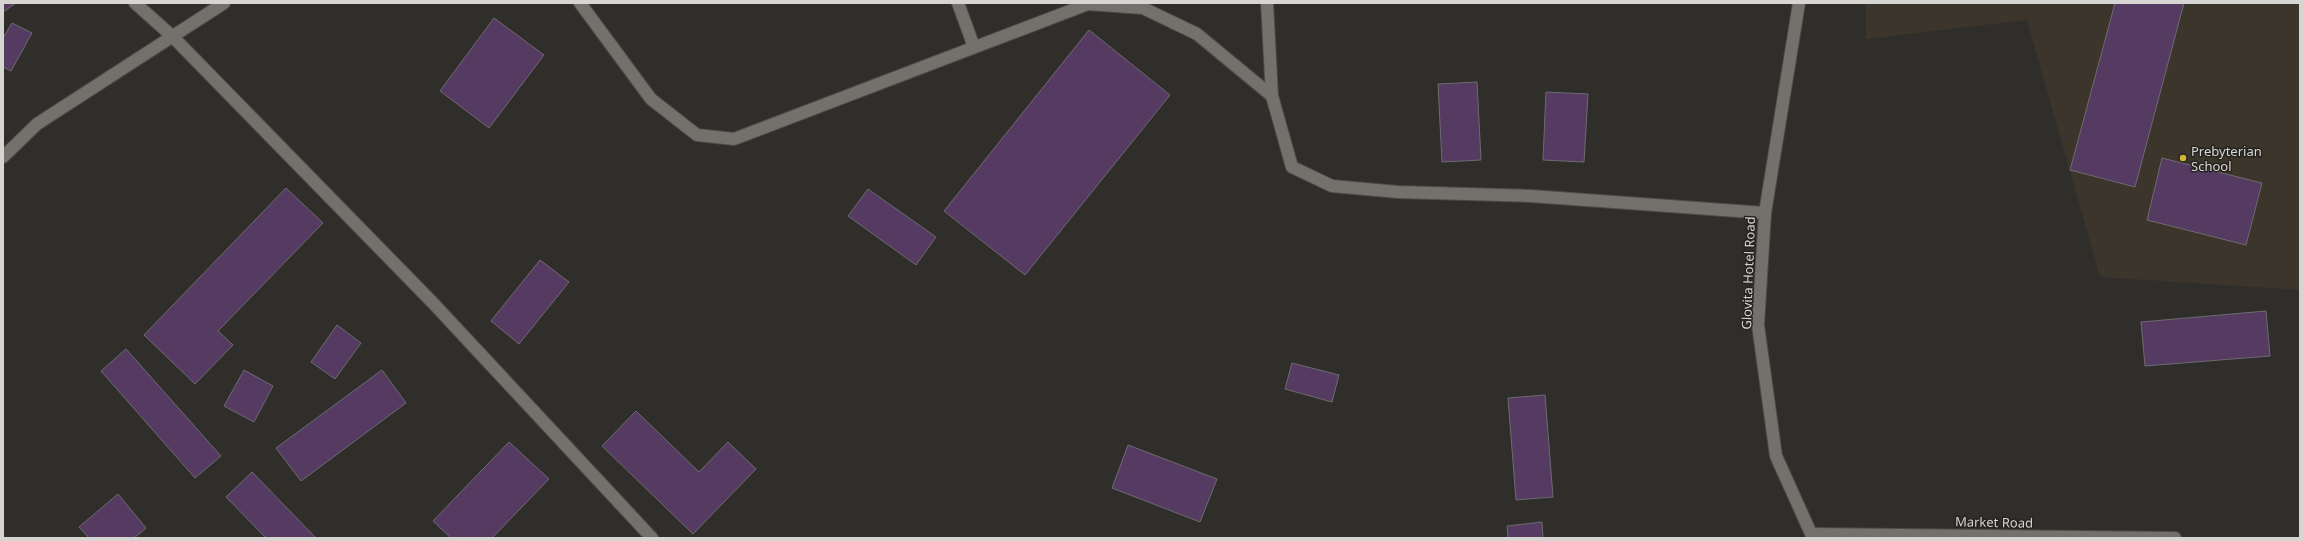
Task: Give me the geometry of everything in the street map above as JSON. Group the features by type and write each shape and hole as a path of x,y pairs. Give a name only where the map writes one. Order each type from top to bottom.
{"street":[{"path":"135,3 172,36 433,303 652,538"},
{"path":"3,157 37,124 224,3"},
{"path":"580,3 651,99 697,135 734,139 1088,4 1143,8 1197,34 1272,96"},
{"path":"958,3 974,48"},
{"path":"1267,3 1272,96 1292,167 1332,186 1398,192 1531,196 1765,213"},
{"name":"Glovita Hotel Road","path":"1799,3 1765,213 1758,325 1776,456 1813,536"},
{"name":"Market Road","path":"1813,536 2175,538"}],"shaded area":[{"name":"Prebyterian School","path":"1866,3 2300,3 2300,290 2100,277 2027,20 1866,39"}],"building":[{"path":"3,3 16,3 3,12"},
{"path":"2115,3 2184,3 2135,187 2070,170"},
{"path":"494,18 544,55 489,128 440,91"},
{"path":"12,23 32,33 11,71 3,67 3,38"},
{"path":"1089,30 1170,95 1025,275 944,211"},
{"path":"1477,82 1481,160 1442,162 1438,84"},
{"path":"1546,92 1588,94 1584,162 1543,160"},
{"path":"2162,158 2262,183 2246,245 2147,220"},
{"path":"286,188 323,223 218,331 233,345 195,384 144,335"},
{"path":"868,189 936,237 916,265 848,216"},
{"path":"540,260 569,282 519,344 491,321"},
{"path":"2266,311 2270,356 2145,366 2141,322"},
{"path":"337,325 361,343 335,379 311,362"},
{"path":"126,349 221,456 195,478 101,371"},
{"path":"1292,363 1339,375 1332,402 1285,389"},
{"path":"244,370 273,386 254,422 224,406"},
{"path":"382,370 406,403 301,481 276,448"},
{"path":"1545,395 1553,497 1516,500 1508,398"},
{"path":"636,411 699,472 728,442 756,469 693,534 602,446"},
{"path":"509,442 549,479 492,538 451,538 433,521"},
{"path":"1128,445 1217,479 1200,522 1112,488"},
{"path":"252,472 316,538 266,538 226,497"},
{"path":"118,494 146,528 134,538 89,538 79,527"},
{"path":"1542,522 1543,538 1508,538 1507,526"}],"place":[{"name":"Prebyterian School","path":"2183,158"}]}
